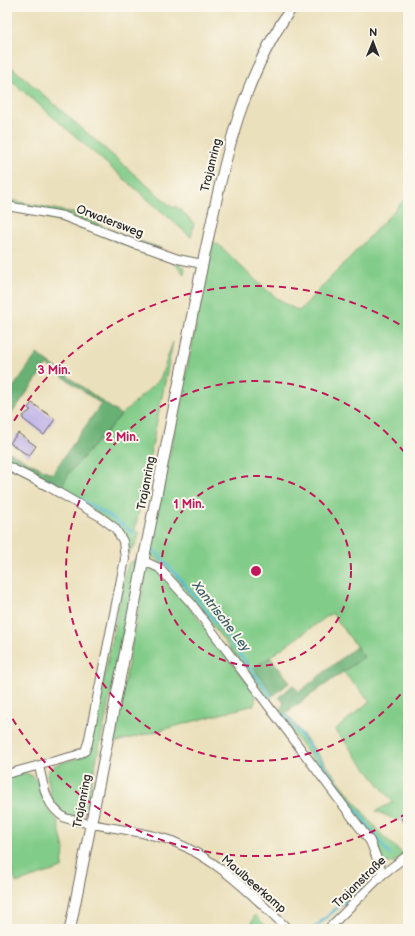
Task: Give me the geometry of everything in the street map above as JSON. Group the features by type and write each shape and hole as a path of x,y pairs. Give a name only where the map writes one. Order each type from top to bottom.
{"main road":[{"name":"Trajanring","path":"70,929 90,823 222,170 239,113 259,64 292,7"}],"street":[{"name":"Orwatersweg","path":"7,206 63,216 137,245 178,259 202,264"},
{"path":"7,466 49,487 98,516 115,528 123,541 125,548 125,559 84,751 77,755 7,774"},
{"path":"144,561 159,568 166,575 191,603 218,638 370,841 383,874"},
{"name":"Maulbeerkamp","path":"39,766 47,799 56,812 65,818 137,832 172,841 216,865 233,878 288,929"},
{"name":"Trajanstraße","path":"328,929 383,874 408,855"}],"green space":[{"path":"7,63 173,208 176,206 194,223 191,237 7,77"},
{"path":"408,196 408,813 397,822 394,819 376,811 393,802 335,730 370,701 343,672 364,657 332,613 254,668 274,695 269,699 177,580 160,562 149,555 213,242 219,245 266,290 287,305 299,311"},
{"path":"7,199 73,213 122,235 163,249 152,248 70,216 7,204"},
{"path":"44,213 171,258 185,268 184,275 176,265 164,258 119,243 91,230 41,216"},
{"path":"173,342 135,530 140,533 136,543 128,555 127,541 120,529 90,508 7,464 7,458 62,485 69,473 121,415 160,379"},
{"path":"37,354 121,415 69,473 62,486 7,458 7,451 52,474 101,404 47,365 7,420 7,396"},
{"path":"135,560 139,562 87,804 77,816 71,817 65,815 52,802 47,774 55,765 82,757 90,747 126,571 129,563"},
{"path":"147,565 155,568 186,603 253,690 256,698 254,705 113,743"},
{"path":"356,647 364,657 280,717 279,712 284,703 279,697 293,685 299,692"},
{"path":"270,657 290,682 274,695 254,668"},
{"path":"286,713 369,820 382,835 404,855 393,863 387,863 381,857 375,841 280,717"},
{"path":"22,772 33,776 40,785 43,798 48,809 57,819 64,849 62,868 16,883 7,854 7,776"},
{"path":"255,915 269,929 249,929"}],"building":[{"path":"32,403 55,419 44,435 23,419 23,416 31,410 28,408"},
{"path":"18,433 36,446 29,456 10,443"},
{"path":"408,813 408,828 401,819"}],"waterway":[{"name":"Xantrische Ley","path":"7,461 72,494 119,522 134,533"},
{"name":"Xantrische Ley","path":"154,550 200,603 271,696"},
{"name":"Xantrische Ley","path":"285,714 390,855"},
{"name":"Xantrische Ley","path":"405,868 408,871"},
{"path":"313,929 359,889 374,873"}]}
